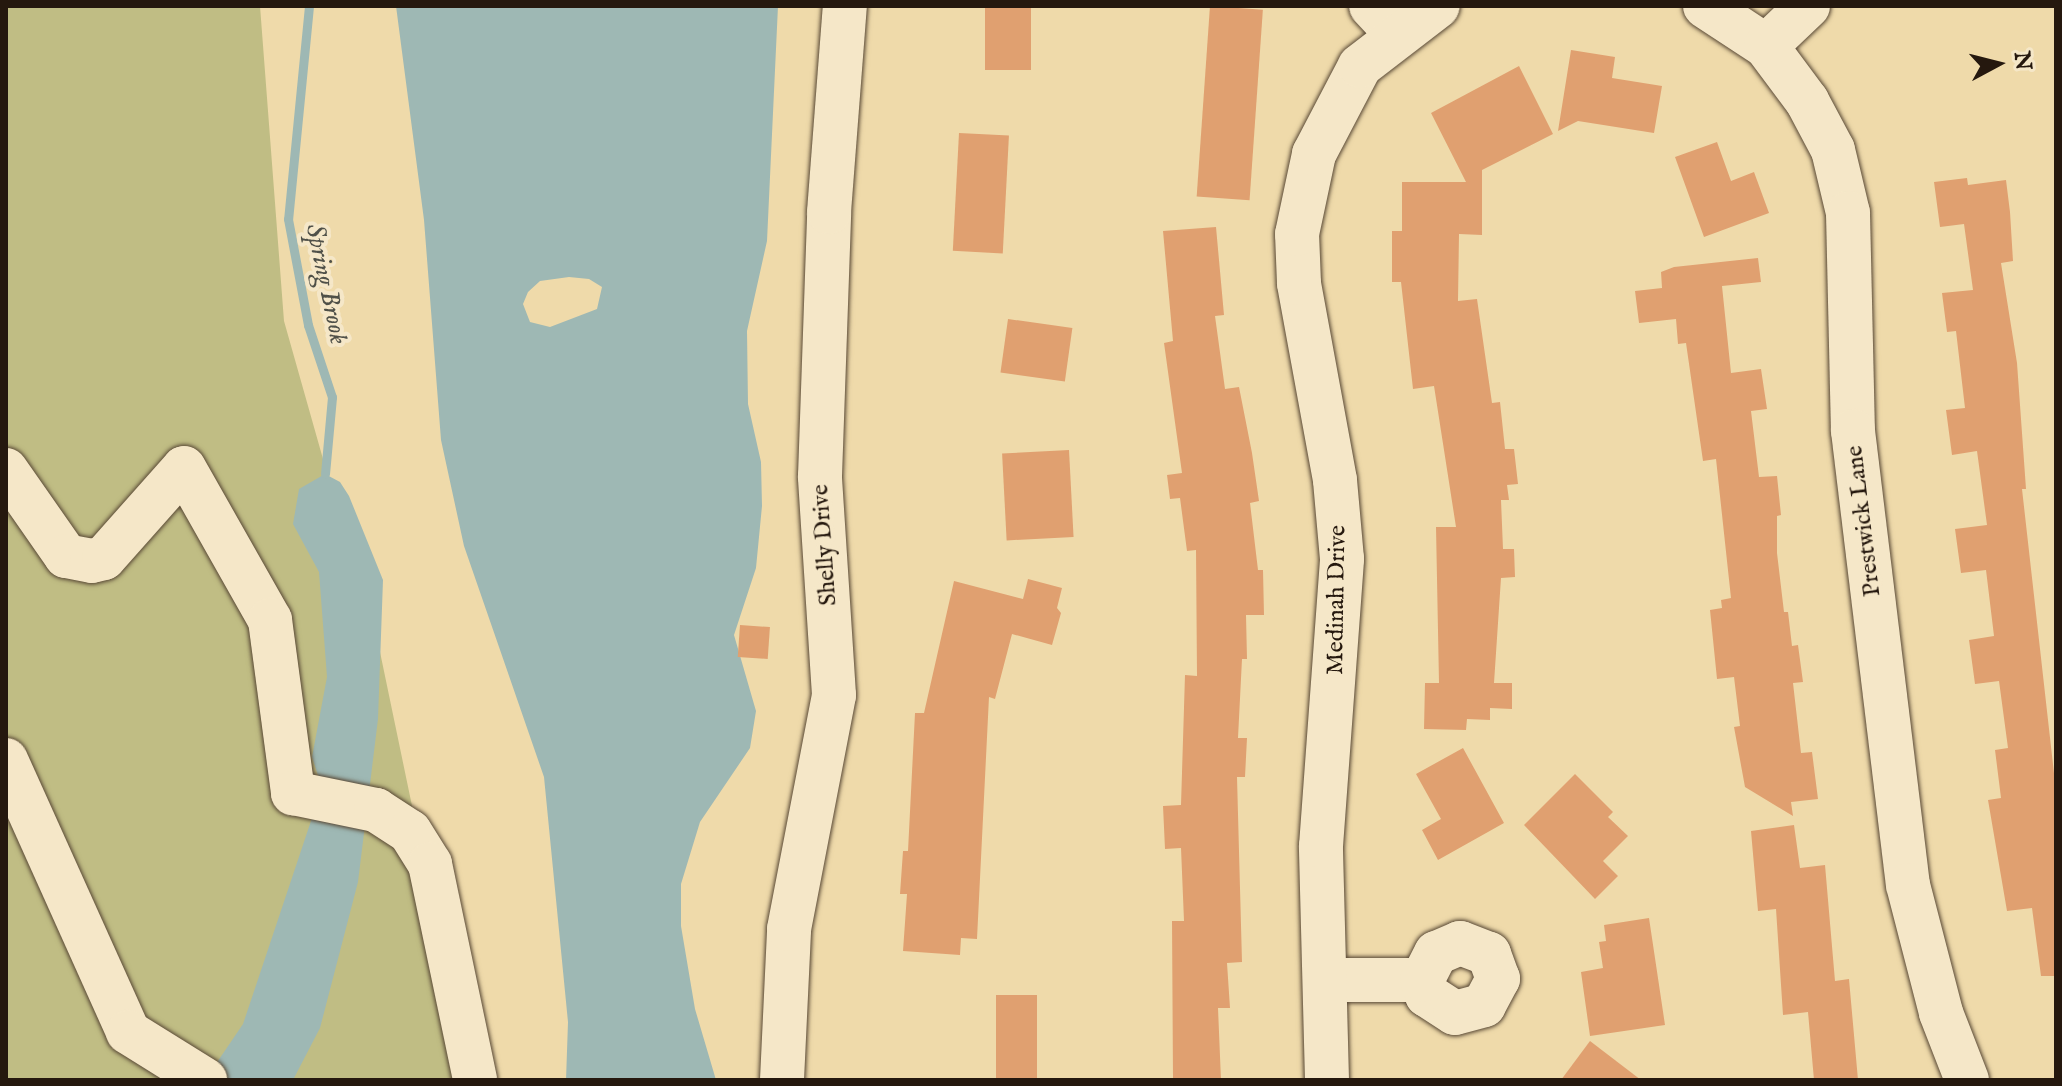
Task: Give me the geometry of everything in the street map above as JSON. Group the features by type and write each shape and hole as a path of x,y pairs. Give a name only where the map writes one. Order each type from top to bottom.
{"street":[{"name":"Shelly Drive","path":"782,1080 789,929 834,695 820,476 829,212 845,6"},
{"path":"1384,20 1438,6"},
{"name":"Prestwick Lane","path":"1705,6 1766,46 1818,119 1833,150 1848,213 1853,431 1908,885 1941,1013 1967,1080"},
{"path":"1766,46 1808,6"},
{"name":"Medinah Drive","path":"1327,1080 1321,846 1342,559 1335,480 1299,283 1297,234 1314,154 1384,20"},
{"path":"6,470 66,556 92,561 104,558 184,468 270,620 293,793 376,810 410,832 430,864 475,1080"},
{"path":"6,760 128,1032 202,1076"},
{"path":"1326,980 1422,980"}],"shaded area":[{"path":"6,6 260,6 284,321 336,505 364,575 469,1080 6,1080"}],"water":[{"path":"396,6 778,6 767,241 747,331 748,404 761,462 762,506 756,568 734,635 756,711 750,748 700,822 681,884 681,926 695,1009 716,1080 566,1080 568,1022 544,777 464,546 441,440 424,220","holes":["569,277 589,279 602,287 597,309 550,327 530,322 523,304 528,292 540,281"]},
{"path":"325,474 340,482 349,496 383,580 378,719 358,882 320,1028 293,1080 205,1080 243,1024 322,788 312,757 327,677 319,572 293,524 299,489"}],"building":[{"path":"985,6 1031,6 1031,70 985,70"},
{"path":"1210,6 1263,10 1250,200 1197,197"},
{"path":"1571,50 1615,57 1612,78 1662,86 1654,133 1578,121 1558,131"},
{"path":"1519,66 1553,134 1482,170 1482,235 1459,234 1458,301 1477,299 1492,403 1500,402 1505,449 1514,449 1518,484 1507,485 1509,500 1501,500 1503,549 1514,549 1515,577 1501,578 1494,683 1512,683 1512,709 1490,708 1490,720 1467,719 1466,730 1424,729 1425,683 1439,683 1436,527 1456,527 1434,386 1413,389 1401,282 1392,282 1392,231 1402,231 1402,182 1466,182 1431,113"},
{"path":"959,133 1009,136 1003,253 953,251"},
{"path":"1717,142 1731,181 1754,172 1769,213 1704,237 1675,157"},
{"path":"1967,178 1968,185 2006,180 2010,212 2013,261 2001,263 2017,363 2026,489 2022,489 2056,791 2056,976 2041,976 2032,908 2007,911 1988,800 2001,798 1995,750 2008,748 1999,681 1975,684 1969,640 1994,636 1986,570 1961,573 1955,529 1987,525 1977,451 1952,455 1946,410 1965,408 1956,331 1947,332 1942,293 1973,290 1964,224 1940,227 1934,182"},
{"path":"1216,227 1224,315 1215,316 1225,389 1239,387 1252,453 1259,501 1250,503 1258,570 1263,570 1264,615 1246,615 1247,659 1242,659 1238,738 1247,738 1245,777 1237,777 1242,962 1227,963 1230,1008 1218,1008 1221,1080 1173,1080 1172,921 1184,921 1181,848 1165,849 1163,806 1181,805 1185,675 1197,676 1196,550 1187,551 1180,498 1170,499 1167,475 1182,473 1164,343 1173,341 1163,231"},
{"path":"1758,258 1761,282 1722,286 1731,373 1761,369 1767,409 1751,411 1759,477 1777,476 1781,515 1777,516 1777,553 1784,612 1788,612 1792,646 1798,645 1803,682 1793,683 1801,753 1812,752 1818,799 1791,802 1793,816 1745,787 1734,727 1740,726 1734,677 1717,679 1710,610 1722,608 1721,600 1731,598 1716,459 1703,461 1686,343 1678,344 1676,319 1639,323 1635,291 1662,288 1661,272 1674,267"},
{"path":"1008,319 1072,328 1065,382 1000,372"},
{"path":"1069,450 1074,537 1007,540 1002,454"},
{"path":"1028,579 1062,588 1057,608 1061,613 1052,645 1012,634 995,699 989,697 977,939 961,938 960,955 903,951 907,894 900,894 903,851 908,851 915,713 924,713 954,581 1023,599"},
{"path":"740,625 770,627 768,659 738,657"},
{"path":"1463,748 1504,823 1438,860 1422,830 1441,819 1416,774"},
{"path":"1575,774 1613,812 1608,817 1628,836 1603,861 1618,876 1595,899 1524,825"},
{"path":"1794,825 1800,868 1825,865 1835,981 1849,979 1858,1080 1814,1080 1808,1012 1783,1015 1776,909 1758,911 1751,831"},
{"path":"1649,918 1665,1025 1590,1036 1581,972 1603,968 1599,942 1606,941 1604,925"},
{"path":"996,995 1037,995 1037,1080 996,1080"},
{"path":"1590,1041 1641,1080 1561,1080"}],"waterway":[{"name":"Spring Brook","path":"309,6 288,219 308,325 332,397 325,474"}]}
